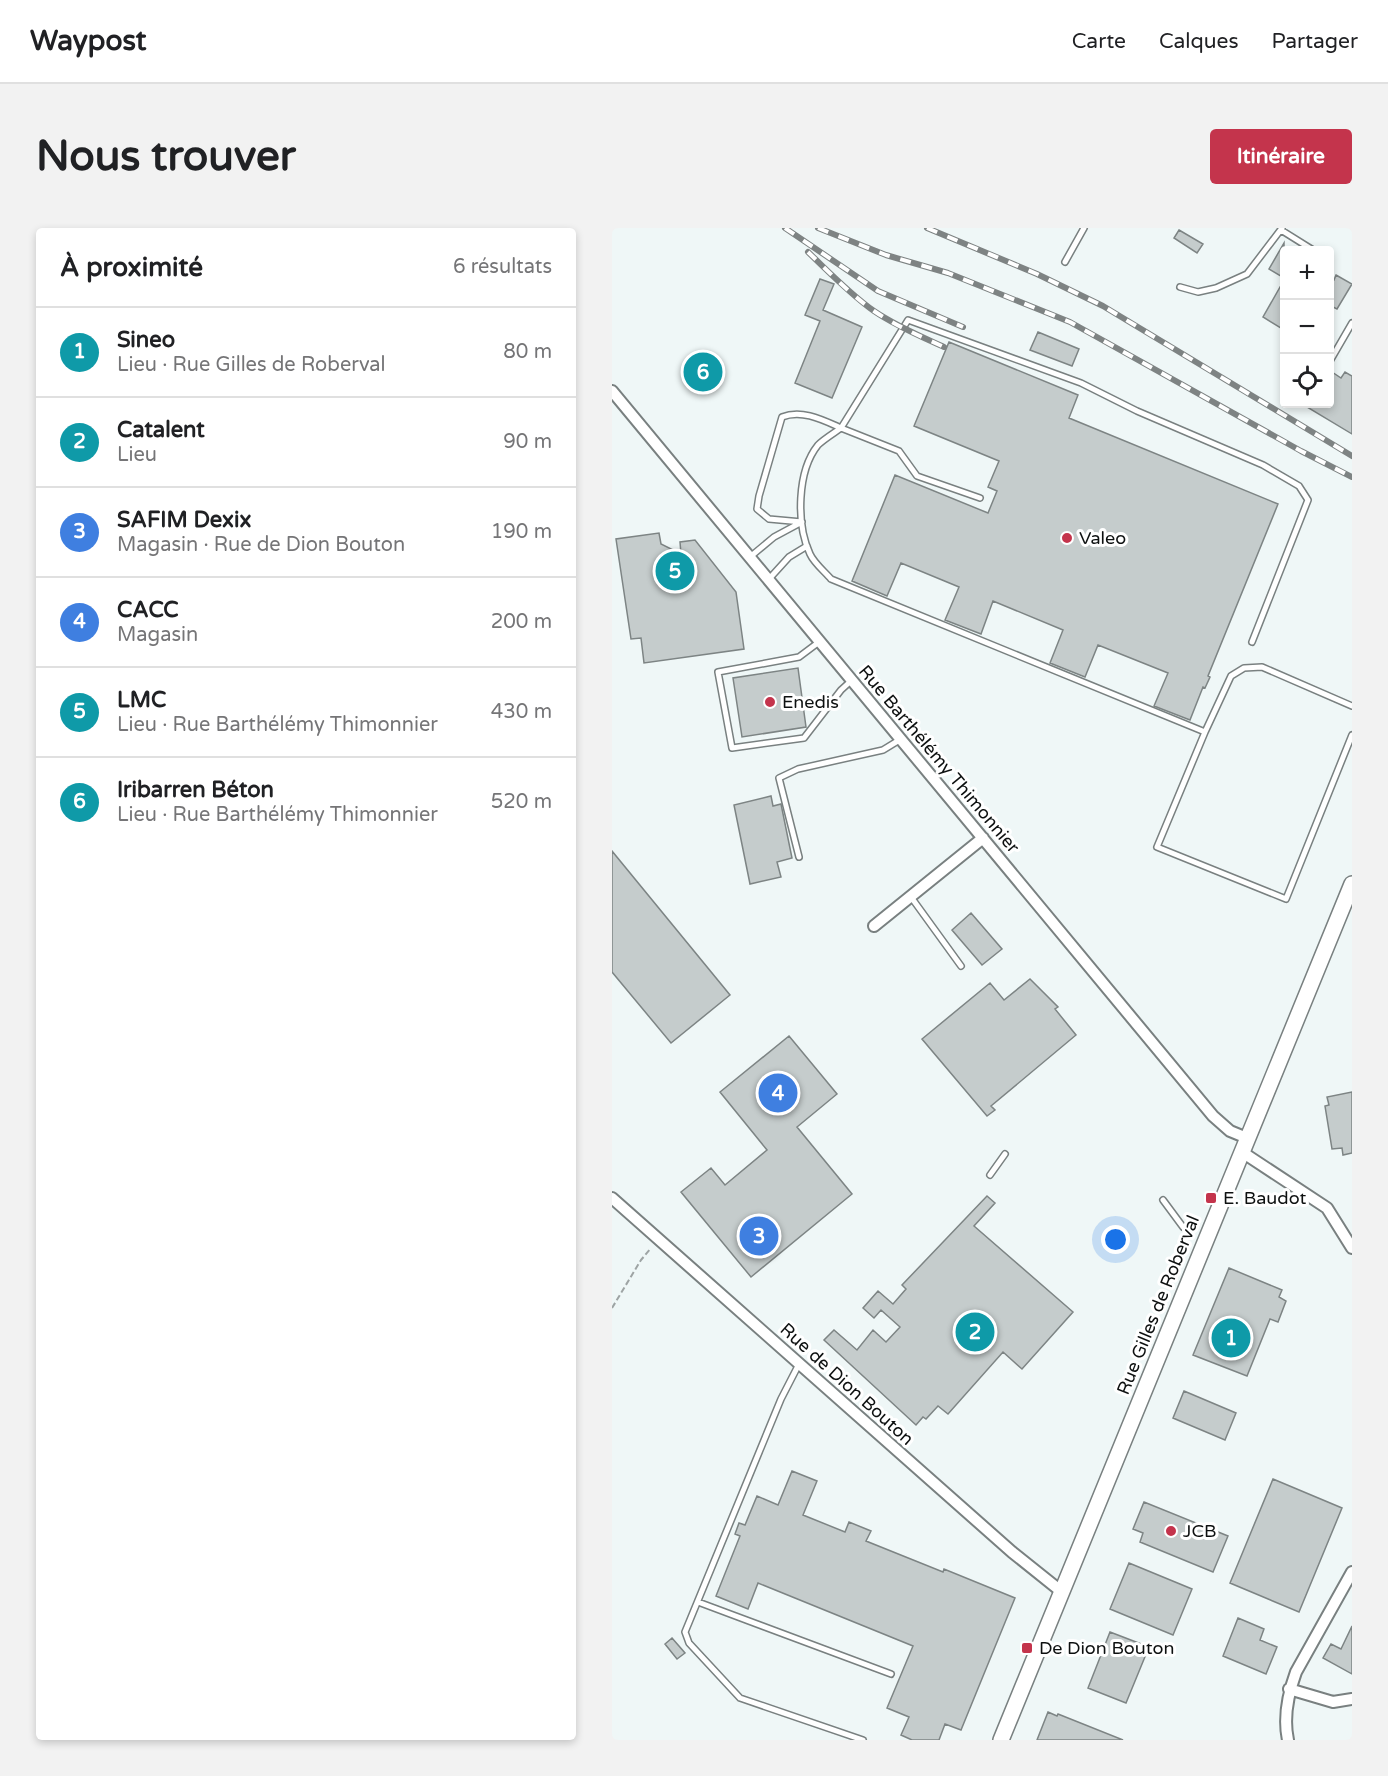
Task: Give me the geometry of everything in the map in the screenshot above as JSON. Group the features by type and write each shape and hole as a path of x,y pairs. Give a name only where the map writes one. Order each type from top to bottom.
{"street":[{"name":"Rue Barthélémy Thimonnier","path":"612,391 1213,1116 1245,1145 1327,1208 1352,1248"},
{"path":"874,926 983,837"},
{"name":"Rue Gilles de Roberval","path":"1000,1740 1352,884"},
{"name":"Rue de Dion Bouton","path":"612,1198 1019,1558 1062,1592"},
{"path":"1288,1740 1286,1711 1289,1689 1296,1672 1352,1572"},
{"path":"1289,1689 1333,1702 1352,1699"}],"lane":[{"path":"1065,262 1084,228"},
{"path":"1180,287 1198,292 1216,288 1247,274 1282,229 1307,246"},
{"path":"1205,732 831,579 811,556 807,546 800,511 805,469 819,445 841,428 908,320 1082,383 1137,411 1263,465 1299,486 1308,500 1252,642"},
{"path":"1333,354 1352,323"},
{"path":"802,522 769,519 757,509 782,417 790,414 803,414 899,451 917,476 980,498"},
{"path":"750,557 774,537 802,522"},
{"path":"769,579 789,557 807,546"},
{"path":"820,641 799,657 718,672 732,748 804,738 841,690 852,680"},
{"path":"1352,706 1262,667 1244,668 1231,676 1156,848 1286,899 1352,735"},
{"path":"799,857 779,778 798,769 883,750 901,738"},
{"path":"911,896 961,966"},
{"path":"990,1175 1005,1154"},
{"path":"1163,1200 1183,1227"},
{"path":"799,1364 781,1399 685,1632 689,1643 740,1698 863,1740"},
{"path":"698,1602 891,1674"}],"path":[{"path":"612,1308 641,1260 659,1240"}],"building":[{"path":"1179,230 1203,244 1197,253 1174,238"},
{"path":"1280,250 1280,276 1269,269"},
{"path":"1336,275 1352,284 1337,309 1334,308"},
{"path":"820,279 834,284 823,310 862,327 832,398 795,383 820,321 805,315"},
{"path":"1280,287 1280,328 1263,317"},
{"path":"1038,332 1079,349 1072,366 1030,350"},
{"name":"Valeo","path":"949,342 1078,395 1069,418 1278,504 1208,676 1210,677 1205,688 1203,687 1190,720 1154,706 1168,673 1098,645 1085,677 1050,663 1063,630 993,601 981,634 945,620 959,587 901,563 887,596 852,581 895,475 988,513 997,491 988,487 999,461 914,426"},
{"path":"701,356 717,379 704,388 689,365"},
{"path":"1345,372 1352,376 1352,434 1309,408 1334,408 1334,373 1341,378"},
{"path":"659,533 661,544 681,554 680,542 695,540 736,592 744,649 644,663 641,638 631,639 616,539"},
{"name":"Enedis","path":"798,668 806,727 742,737 733,678"},
{"path":"771,796 773,806 781,804 792,858 777,862 781,877 750,884 734,805"},
{"path":"612,851 730,995 671,1043 612,972"},
{"path":"971,913 1002,949 982,965 952,930"},
{"path":"1030,979 1058,1007 1055,1009 1076,1035 991,1106 995,1110 987,1116 922,1039 990,983 1004,1000"},
{"path":"789,1036 837,1094 797,1127 852,1194 751,1277 681,1192 711,1168 725,1185 767,1150 720,1092"},
{"path":"1352,1092 1352,1153 1343,1155 1342,1148 1332,1149 1325,1106 1329,1105 1327,1097"},
{"path":"987,1196 995,1203 974,1226 1073,1312 1022,1369 1003,1352 948,1414 938,1406 926,1419 923,1417 916,1425 824,1340 834,1330 857,1350 873,1330 886,1342 900,1327 881,1310 874,1318 863,1308 878,1291 893,1304 906,1289 902,1285"},
{"path":"1229,1268 1282,1290 1279,1297 1286,1301 1278,1322 1270,1319 1247,1376 1193,1355"},
{"path":"1184,1391 1236,1413 1225,1440 1173,1418"},
{"path":"792,1471 817,1481 803,1515 845,1532 849,1522 871,1531 866,1541 1015,1598 961,1730 945,1724 939,1740 912,1740 901,1735 909,1717 887,1708 913,1646 758,1583 748,1609 716,1596 740,1536 735,1534 739,1523 745,1525 757,1496 778,1505"},
{"path":"1273,1479 1342,1508 1299,1612 1230,1583"},
{"name":"JCB","path":"1144,1502 1228,1536 1213,1572 1140,1542 1143,1533 1133,1529"},
{"path":"1129,1563 1192,1589 1173,1635 1110,1609"},
{"path":"1238,1618 1264,1629 1260,1640 1277,1647 1266,1674 1223,1656"},
{"path":"1352,1626 1352,1674 1323,1658 1331,1644 1341,1649"},
{"path":"1110,1632 1149,1647 1126,1703 1088,1688"},
{"path":"672,1638 685,1653 677,1659 665,1644"},
{"path":"1048,1712 1057,1716 1058,1714 1123,1740 1037,1740"}],"railway":[{"path":"785,228 878,291 963,327"},
{"path":"818,228 886,255 948,273 1070,322 1352,477"},
{"path":"927,228 1037,274 1103,306 1352,456"},
{"path":"808,252 874,311 899,326 944,347"}],"place":[{"name":"Iribarren Béton","path":"703,372"},
{"name":"Valeo","path":"1067,538"},
{"name":"LMC","path":"675,571"},
{"name":"Enedis","path":"770,702"},
{"name":"CACC","path":"778,1093"},
{"name":"E. Baudot","path":"1211,1198"},
{"name":"SAFIM Dexix","path":"759,1236"},
{"name":"Catalent","path":"975,1332"},
{"name":"Sineo","path":"1231,1338"},
{"name":"JCB","path":"1171,1531"},
{"name":"De Dion Bouton","path":"1027,1648"}]}
